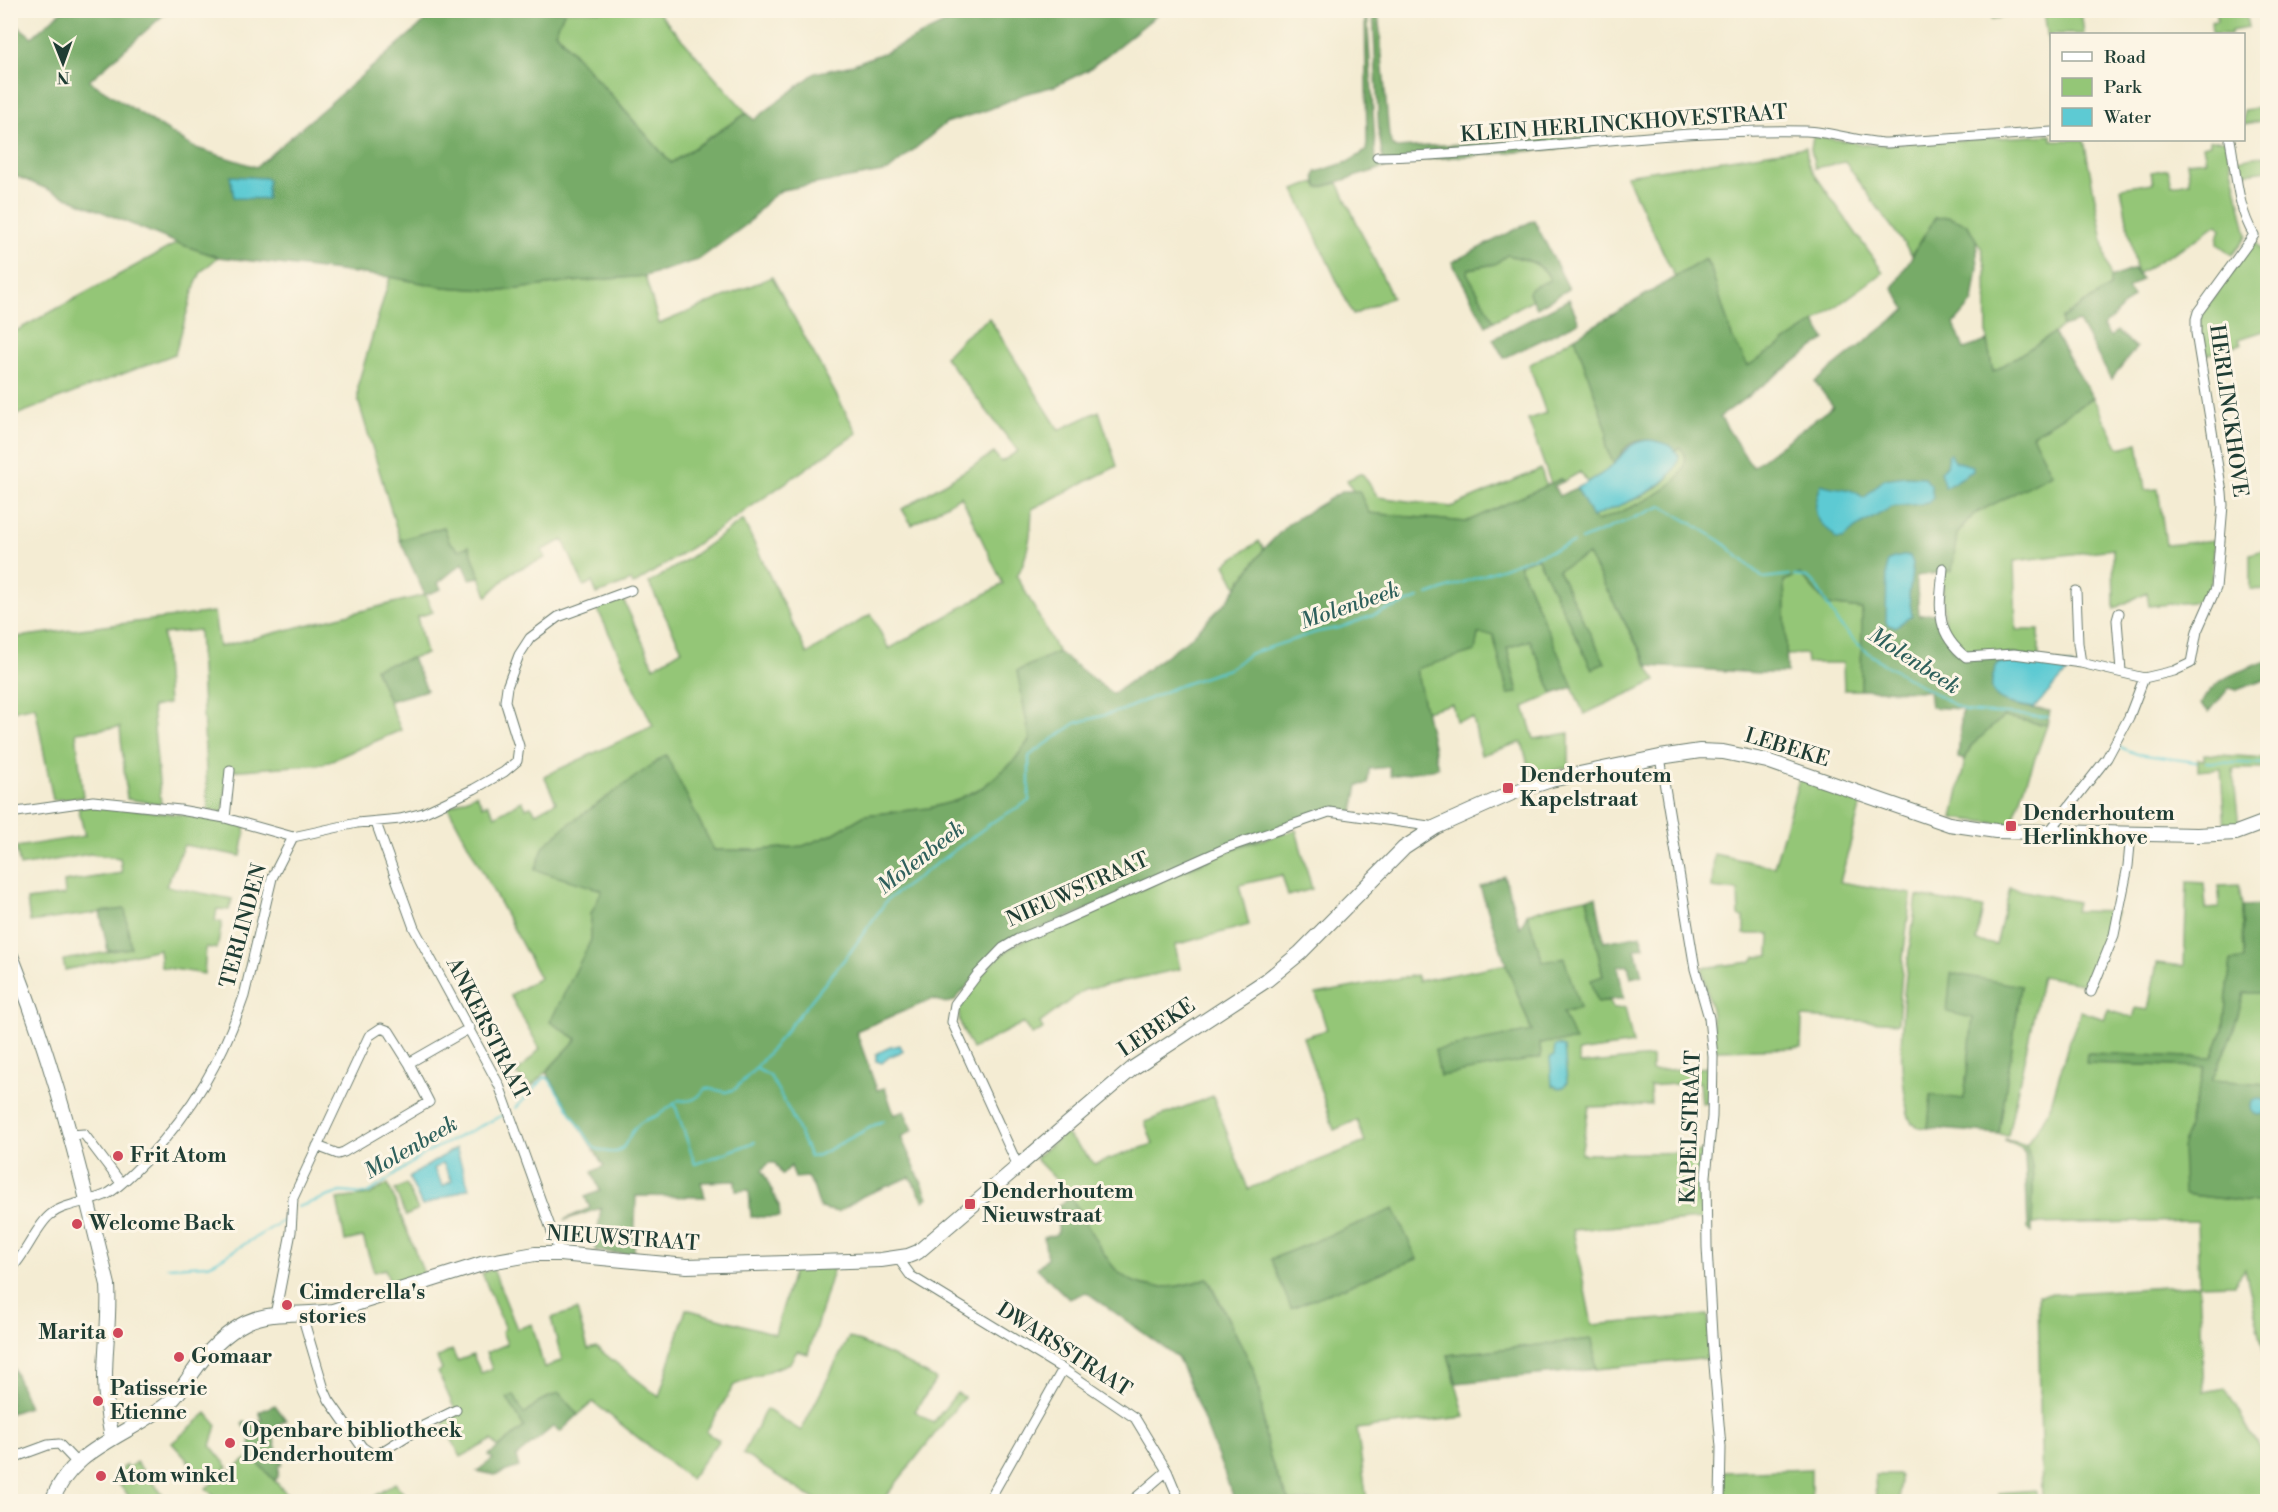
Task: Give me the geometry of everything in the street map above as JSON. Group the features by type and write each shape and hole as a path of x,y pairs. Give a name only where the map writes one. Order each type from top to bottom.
{"street":[{"name":"KLEIN HERLINCKHOVESTRAAT","path":"1377,157 1709,134 1809,131 1866,142 1887,143 2050,132"},
{"name":"HERLINCKHOVE","path":"2144,678 2174,671 2191,663 2197,631 2216,588 2223,505 2196,333 2196,319 2198,312 2254,235 2248,225 2242,204 2230,141"},
{"path":"1943,568 1940,613 1945,636 1953,647 1966,657 2014,654 2081,663 2144,678 2128,717 2107,758 2081,795 2049,832"},
{"path":"10,813 93,801 180,810 225,818 293,837 357,823 375,823 423,813 474,789 514,766 519,746 506,701 507,687 519,655 530,638 558,617 631,590"},
{"path":"2076,591 2081,663"},
{"path":"2119,613 2117,620 2121,671"},
{"name":"LEBEKE","path":"898,1258 918,1252 1133,1068 1267,981 1300,952 1404,848 1436,827 1512,793 1551,780 1700,751 1743,754 1949,824 1996,831 2197,835 2236,833 2268,821"},
{"name":"KAPELSTRAAT","path":"1660,757 1695,969 1710,1028 1713,1057 1712,1117 1706,1176 1707,1247 1721,1447 1720,1502"},
{"path":"225,818 230,770"},
{"name":"NIEUWSTRAAT","path":"1018,1166 952,1022 955,1004 1003,948 1018,939 1188,863 1329,812 1436,827"},
{"name":"ANKERSTRAAT","path":"375,823 414,928 500,1085 560,1254"},
{"path":"2091,992 2114,935 2128,866 2131,834"},
{"name":"TERLINDEN","path":"10,1270 20,1261 48,1216 56,1211 107,1194 121,1183 157,1148 199,1095 214,1068 244,996 272,878 293,837"},
{"path":"10,953 27,994 71,1136 108,1285 105,1377 112,1438"},
{"path":"276,1315 291,1232 293,1198 317,1146 369,1036 381,1028 389,1031 429,1102 344,1152 338,1154 317,1146"},
{"path":"409,1063 470,1028"},
{"path":"71,1136 84,1134 121,1183"},
{"name":"NIEUWSTRAAT","path":"52,1502 62,1482 77,1463 112,1438 154,1414 174,1398 207,1352 227,1335 247,1323 276,1315 302,1315 333,1311 506,1258 560,1254 687,1266 898,1258"},
{"name":"DWARSSTRAAT","path":"898,1258 911,1276 1063,1369 1135,1418 1167,1471 1180,1502"},
{"path":"302,1315 329,1400 362,1447 368,1452 375,1456 423,1426 456,1410"},
{"path":"988,1502 1063,1369"},
{"path":"10,1459 48,1445 59,1444 77,1463"},
{"path":"1131,1502 1167,1471"}],"green space":[{"path":"1991,10 2041,10 2041,11 1992,19"},
{"path":"62,11 168,11 89,81 193,147 256,167 437,11 565,11 555,32 671,163 747,113 754,120 815,73 848,66 886,52 971,11 1162,11 1088,70 1055,86 1024,94 990,109 946,123 888,171 782,190 768,200 747,224 698,260 645,276 502,291 444,287 390,277 218,257 177,243 11,174 10,20 32,37"},
{"path":"565,11 657,11 747,113 671,163 555,31"},
{"path":"1365,11 1367,11 1376,161 1383,160 1379,134 1373,11 1378,11 1389,136 1392,145 1396,148 1590,136 1591,146 1406,161 1318,188 1316,172 1348,162 1366,151"},
{"path":"2044,11 2081,11 2084,33 2050,33 2050,55"},
{"path":"2217,11 2245,11 2248,28 2231,31 2231,33 2212,33 2211,22 2217,21"},
{"path":"2267,107 2267,120 2245,124 2245,110"},
{"path":"2050,135 2050,141 2084,141 2110,287 2062,318 2062,327 2054,333 1993,372 1987,341 1986,269 1982,250 1967,224 1935,218 1912,255 1845,162 1815,168 1811,149 1813,136 1870,145"},
{"path":"2210,141 2226,141 2247,236 2232,255 2218,244 2221,229 2217,224 2195,240 2137,274 2121,188 2153,183 2151,172 2168,169 2172,185 2190,182 2187,162 2206,160 2203,146 2210,144"},
{"path":"1806,147 1808,163 1813,172 1883,272 1748,367 1732,337 1706,259 1675,277 1626,175"},
{"path":"2267,155 2267,170 2240,174 2238,160"},
{"path":"1316,182 1319,188 1338,183 1392,297 1353,315 1294,190"},
{"path":"1948,217 1967,224 1976,240 1978,267 1973,302 1954,324 1964,349 1987,341 1993,372 2054,333 2093,398 2032,435 2052,474 1974,514 1957,534 1952,571 1916,576 1919,615 1940,613 1952,651 1966,657 2014,654 2069,665 1999,663 1995,669 1992,686 1995,694 2010,704 2050,711 2047,725 2003,717 1971,746 1965,760 1958,758 1962,709 1931,707 1929,691 1861,690 1862,609 1827,605 1800,574 1784,581 1787,673 1649,666 1588,555 1558,570 1605,663 1592,669 1537,557 1519,565 1573,687 1553,694 1530,640 1507,648 1518,693 1508,694 1493,635 1478,634 1475,651 1416,669 1438,768 1391,776 1389,767 1369,769 1368,784 1358,785 1353,812 1330,809 1006,943 954,1001 946,1003 933,999 856,1031 877,1090 885,1088 894,1115 904,1111 913,1130 901,1137 928,1197 924,1201 910,1177 863,1196 838,1212 820,1208 813,1186 807,1177 795,1178 791,1166 782,1175 775,1163 769,1163 762,1170 779,1206 780,1217 751,1217 749,1190 736,1191 735,1181 701,1182 705,1197 636,1196 634,1255 595,1251 601,1208 564,1220 590,1208 585,1197 600,1191 592,1172 604,1166 546,1072 577,1039 550,1022 591,940 591,914 602,890 535,870 544,846 565,827 666,755 714,850 761,850 803,846 831,835 865,815 929,808 952,802 983,787 1013,762 1030,739 1017,671 1058,652 1113,694 1190,638 1227,601 1264,549 1289,523 1343,491 1359,491 1369,513 1466,522 1561,479 1563,482 1554,486 1559,496 1577,488 1592,517 1598,521 1641,503 1672,484 1682,472 1685,460 1680,447 1675,450 1659,442 1647,440 1635,442 1627,447 1614,464 1606,448 1607,430 1575,337 1705,259 1711,269 1732,337 1748,366 1815,322 1825,339 1720,417 1752,467 1833,406 1815,382 1906,309 1893,288 1935,218"},
{"path":"1534,220 1569,289 1537,308 1529,293 1531,288 1550,280 1538,265 1507,255 1495,264 1468,269 1467,273 1494,321 1486,326 1452,262"},
{"path":"2255,240 2267,261 2267,330 2239,339 2241,344 2202,356 2199,317"},
{"path":"177,243 218,257 201,272 194,288 175,354 11,417 10,325 16,331"},
{"path":"1507,255 1538,266 1543,269 1550,280 1529,293 1532,300 1494,321 1467,273 1468,269 1495,264"},
{"path":"2134,269 2142,279 2127,289 2133,297 2103,327 2110,337 2117,331 2136,348 2111,379 2079,322 2062,327 2062,318 2110,287 2110,278"},
{"path":"645,276 659,324 772,277 857,433 706,538 633,585 631,581 597,594 592,582 584,586 563,540 542,550 545,558 512,572 487,596 469,546 459,550 449,541 444,527 400,540 358,400 358,384 390,277 444,287 502,291"},
{"path":"1569,299 1579,322 1504,358 1493,339"},
{"path":"989,318 1059,430 1099,411 1117,466 1032,509 1029,544 1017,576 1058,652 1017,671 1030,739 1013,762 983,787 952,802 929,808 865,815 831,835 803,846 761,850 714,850 666,755 565,827 545,846 535,869 602,890 591,914 591,940 551,1022 577,1039 532,1086 516,1074 540,1049 510,995 540,978 448,807 476,794 483,806 488,804 495,816 522,801 526,808 531,806 536,813 556,802 544,776 653,726 597,608 622,597 654,667 682,650 649,583 743,520 807,654 871,614 889,649 1003,584 961,496 912,525 902,509 994,453 1001,462 1018,451 945,357 964,337"},
{"path":"1575,337 1607,430 1606,448 1614,464 1588,482 1580,472 1563,482 1561,479 1551,484 1528,419 1546,413 1529,365"},
{"path":"2093,398 2119,448 2138,443 2145,490 2158,489 2166,545 2215,540 2211,584 2204,601 2149,606 2147,592 2114,609 2113,549 2014,561 2016,630 2039,630 2039,657 1966,657 1952,651 1945,636 1942,572 1952,570 1957,534 1974,514 2052,474 2032,435"},
{"path":"1680,447 1685,460 1682,472 1672,484 1641,503 1598,521 1592,517 1658,487 1672,473 1679,456 1675,450"},
{"path":"1541,469 1546,486 1466,522 1369,513 1359,492 1353,491 1347,480 1362,473 1378,497 1451,507"},
{"path":"444,527 449,541 459,550 469,546 480,577 470,579 463,563 438,583 441,589 425,595 400,540"},
{"path":"1259,541 1264,549 1237,587 1225,564"},
{"path":"2267,549 2267,590 2250,589 2250,554"},
{"path":"1588,555 1656,681 1584,714 1519,564 1537,557 1592,669 1605,663 1557,569"},
{"path":"1800,574 1827,605 1862,609 1861,690 1844,690 1843,663 1807,663 1806,654 1786,655 1784,581"},
{"path":"425,595 433,612 417,617 426,654 375,668 401,730 323,764 228,771 223,813 208,810 199,630 163,634 168,704 152,707 161,804 127,799 120,727 76,732 83,797 53,800 35,706 11,711 10,638 214,612 219,647"},
{"path":"1478,634 1493,634 1508,694 1518,692 1507,648 1530,640 1553,694 1524,707 1534,739 1569,733 1569,767 1531,776 1522,742 1481,755 1473,718 1456,721 1452,704 1425,711 1416,668 1475,651"},
{"path":"412,658 427,690 389,701 375,668"},
{"path":"2267,661 2267,679 2237,690 2229,688 2209,712 2201,704 2206,695 2221,681"},
{"path":"2003,717 2047,725 2011,825 1953,818 1965,760 1971,746"},
{"path":"2204,754 2267,758 2267,769 2233,769 2239,827 2225,829 2221,769 2198,771 2198,759 2204,760"},
{"path":"1800,776 1862,800 1840,882 1911,894 1898,1023 1802,1017 1801,1048 1716,1050 1711,1009 1702,968 1751,962 1755,957 1769,956 1770,934 1744,934 1744,917 1739,916 1738,891 1712,888 1714,854 1774,867"},
{"path":"109,806 198,817 246,826 241,856 184,845 166,886 232,899 229,910 217,909 215,921 222,922 217,949 206,947 204,974 161,967 159,949 65,970 63,960 130,948 125,909 30,922 27,900 65,895 64,882 122,873 120,858 90,854 20,866 16,847 85,836 78,807"},
{"path":"1296,830 1312,889 1288,896 1282,875 1239,885 1249,925 1175,945 1180,969 1084,990 1040,1023 1043,1029 1032,1035 1023,1023 972,1049 960,1023 959,1014 965,996 981,975 1016,944 1241,846"},
{"path":"1504,876 1520,928 1527,914 1543,962 1564,958 1580,1008 1563,1013 1575,1041 1540,1043 1541,1058 1440,1076 1435,1050 1532,1031 1480,887"},
{"path":"2187,882 2204,883 2206,909 2219,908 2219,886 2239,885 2242,906 2243,961 2231,961 2223,1030 2212,1058 2087,1053 2087,1063 2206,1067 2189,1122 2184,1194 2264,1204 2267,1202 2267,1365 2245,1269 2234,1284 2199,1285 2197,1221 2032,1224 2031,1177 2026,1145 2051,1104 2068,1045 2081,1011 2104,1019 2108,1010 2133,1018 2136,1008 2148,1010 2157,963 2184,966"},
{"path":"2010,888 2077,902 2075,911 2117,912 2091,985 2042,976 2008,1135 1999,1134 2021,986 1973,1018 1964,1100 1932,1095 1928,1128 1917,1126 1911,1122 1907,1109 1901,1045 1904,995 1917,896 1983,908 1976,941 1996,945"},
{"path":"1596,897 1604,942 1641,935 1644,947 1635,949 1642,975 1631,978 1628,965 1618,967 1624,998 1597,1002 1591,980 1603,976 1587,898"},
{"path":"1587,898 1603,977 1598,1002 1610,1001 1613,1009 1625,1007 1633,1044 1578,1052 1580,1064 1652,1057 1652,1071 1710,1067 1709,1103 1702,1104 1700,1082 1650,1086 1651,1105 1589,1107 1581,1154 1706,1152 1702,1219 1573,1230 1592,1325 1708,1315 1711,1358 1596,1369 1592,1339 1448,1355 1465,1417 1357,1429 1367,1501 1290,1501 1277,1477 1268,1450 1259,1388 1253,1368 1208,1278 1184,1285 1158,1287 1146,1286 1123,1276 1107,1260 1068,1193 1035,1158 1065,1133 1095,1164 1153,1144 1145,1122 1213,1096 1248,1189 1365,1142 1357,1120 1334,1130 1303,1037 1327,1030 1316,994 1416,975 1419,981 1506,964 1532,1032 1435,1050 1440,1076 1541,1057 1540,1043 1563,1013 1579,1008 1543,962 1527,914"},
{"path":"2267,905 2267,993 2244,993 2233,1032 2212,1080 2267,1084 2267,1202 2264,1204 2184,1194 2182,1148 2205,1067 2086,1063 2087,1053 2212,1058 2223,1030 2231,961 2243,960 2242,906"},
{"path":"125,909 131,948 108,951 100,912"},
{"path":"1951,973 2021,986 1999,1134 1928,1128 1931,1095 1964,1099 1973,1018 1947,1012"},
{"path":"2244,992 2267,993 2267,1084 2212,1080 2233,1032"},
{"path":"2006,1139 2026,1145 2032,1164 2032,1232 2028,1228 2025,1154 2021,1148"},
{"path":"388,1184 425,1276 391,1286 385,1269 374,1272 363,1237 345,1241 337,1199 369,1195"},
{"path":"406,1184 418,1210 406,1216 395,1190"},
{"path":"1071,1197 1112,1265 1132,1281 1144,1285 1170,1287 1207,1278 1253,1368 1259,1388 1268,1450 1277,1477 1290,1501 1235,1501 1177,1357 1086,1292 1069,1299 1037,1268 1047,1258 1044,1237 1055,1235 1058,1232 1058,1226 1050,1212"},
{"path":"1394,1209 1417,1259 1291,1308 1271,1259"},
{"path":"834,1267 808,1354 797,1351 790,1363 734,1385 706,1432 719,1440 690,1479 593,1402 578,1415 559,1393 540,1401 524,1414 508,1398 524,1427 498,1448 492,1440 461,1457 441,1419 456,1412 438,1372 442,1370 437,1358 452,1350 457,1361 473,1355 481,1373 492,1369 486,1353 507,1344 502,1331 505,1329 482,1273 493,1269 517,1329 532,1324 544,1368 562,1360 551,1318 577,1310 588,1349 596,1347 659,1397 686,1309 775,1334 794,1269"},
{"path":"2199,1285 2204,1392 2225,1388 2267,1462 2267,1501 2042,1501 2038,1295"},
{"path":"849,1337 936,1379 915,1411 933,1423 957,1393 964,1397 882,1501 817,1501 743,1454 766,1409 801,1431"},
{"path":"1592,1339 1596,1369 1457,1383 1448,1355"},
{"path":"10,1360 29,1407 11,1413 10,1413"},
{"path":"559,1393 578,1415 560,1432 554,1426 516,1457 519,1467 495,1475 477,1471 493,1459 489,1455 524,1427 507,1398 514,1395 524,1414 540,1401"},
{"path":"275,1405 286,1420 277,1425 274,1439 277,1451 282,1452 282,1464 279,1465 275,1481 251,1456 250,1434 242,1424 245,1421 251,1426 262,1420 259,1412"},
{"path":"207,1413 217,1425 211,1446 228,1467 207,1482 172,1443"},
{"path":"251,1456 294,1501 219,1501 206,1488"},
{"path":"136,1462 168,1501 133,1501 118,1483 123,1479 119,1473 123,1470 122,1468 126,1465 128,1468"},
{"path":"1811,1469 1811,1501 1723,1502 1724,1472"},
{"path":"1875,1475 1900,1475 1900,1501 1876,1501"},
{"path":"395,1483 410,1501 368,1501"},
{"path":"2036,1490 2037,1501 2000,1501 1999,1493"}],"water":[{"path":"230,176 266,178 268,180 267,199 234,198"},
{"path":"1649,440 1673,449 1679,456 1675,468 1657,487 1592,517 1577,488 1607,470 1629,447"},
{"path":"1951,454 1954,461 1973,466 1973,471 1945,488 1940,472 1946,466 1948,455"},
{"path":"1905,476 1924,477 1931,485 1933,498 1929,503 1892,507 1855,528 1843,539 1836,539 1819,521 1816,501 1821,484 1847,489 1864,498 1884,479"},
{"path":"1910,556 1913,563 1909,596 1912,616 1895,627 1886,622 1887,562"},
{"path":"2022,662 2073,666 2034,708 2010,704 1993,692 1993,676 1999,663"},
{"path":"900,1045 903,1051 882,1063 876,1061 876,1054"},
{"path":"1555,1046 1564,1047 1567,1082 1564,1087 1559,1088 1552,1085 1550,1058 1554,1056"},
{"path":"2256,1099 2262,1099 2267,1107 2265,1113 2256,1115 2251,1110 2251,1104"},
{"path":"456,1148 469,1188 422,1206 409,1177","holes":["443,1163 452,1181 443,1186 434,1169"]}],"waterway":[{"name":"Molenbeek","path":"1581,540 1662,506 1721,541 1763,578 1789,575"},
{"name":"Molenbeek","path":"1428,595 1573,543"},
{"name":"Molenbeek","path":"1794,576 1807,577 1814,582 1837,622 1858,645 1884,664 1965,711 2048,717"},
{"name":"Molenbeek","path":"516,1108 545,1077 549,1079 594,1148 614,1152 623,1148 641,1122 659,1114 679,1100 694,1099 706,1088 726,1092 735,1089 756,1068 851,951 887,900 994,821 1029,801 1029,756 1076,723 1123,710 1176,687 1231,668 1249,654 1317,632 1339,628 1419,598"},
{"name":"Molenbeek","path":"2120,747 2137,754 2196,762"},
{"name":"Molenbeek","path":"2206,762 2268,764"},
{"path":"757,1069 770,1076 791,1114 810,1157 817,1156 884,1120"},
{"path":"675,1105 695,1164 755,1142"},
{"name":"Molenbeek","path":"298,1207 341,1192 364,1194 370,1192 426,1153 503,1115"},
{"name":"Molenbeek","path":"167,1267 208,1265 286,1219"}],"place":[{"name":"Denderhoutem Kapelstraat","path":"1508,788"},
{"name":"Denderhoutem Herlinkhove","path":"2011,826"},
{"name":"Frit Atom","path":"118,1156"},
{"name":"Denderhoutem Nieuwstraat","path":"970,1204"},
{"name":"Welcome Back","path":"77,1224"},
{"name":"Cimderella's stories","path":"287,1305"},
{"name":"Marita","path":"118,1333"},
{"name":"Gomaar","path":"179,1357"},
{"name":"Patisserie Etienne","path":"98,1401"},
{"name":"Openbare bibliotheek Denderhoutem","path":"230,1443"},
{"name":"Atom winkel","path":"101,1476"}]}
